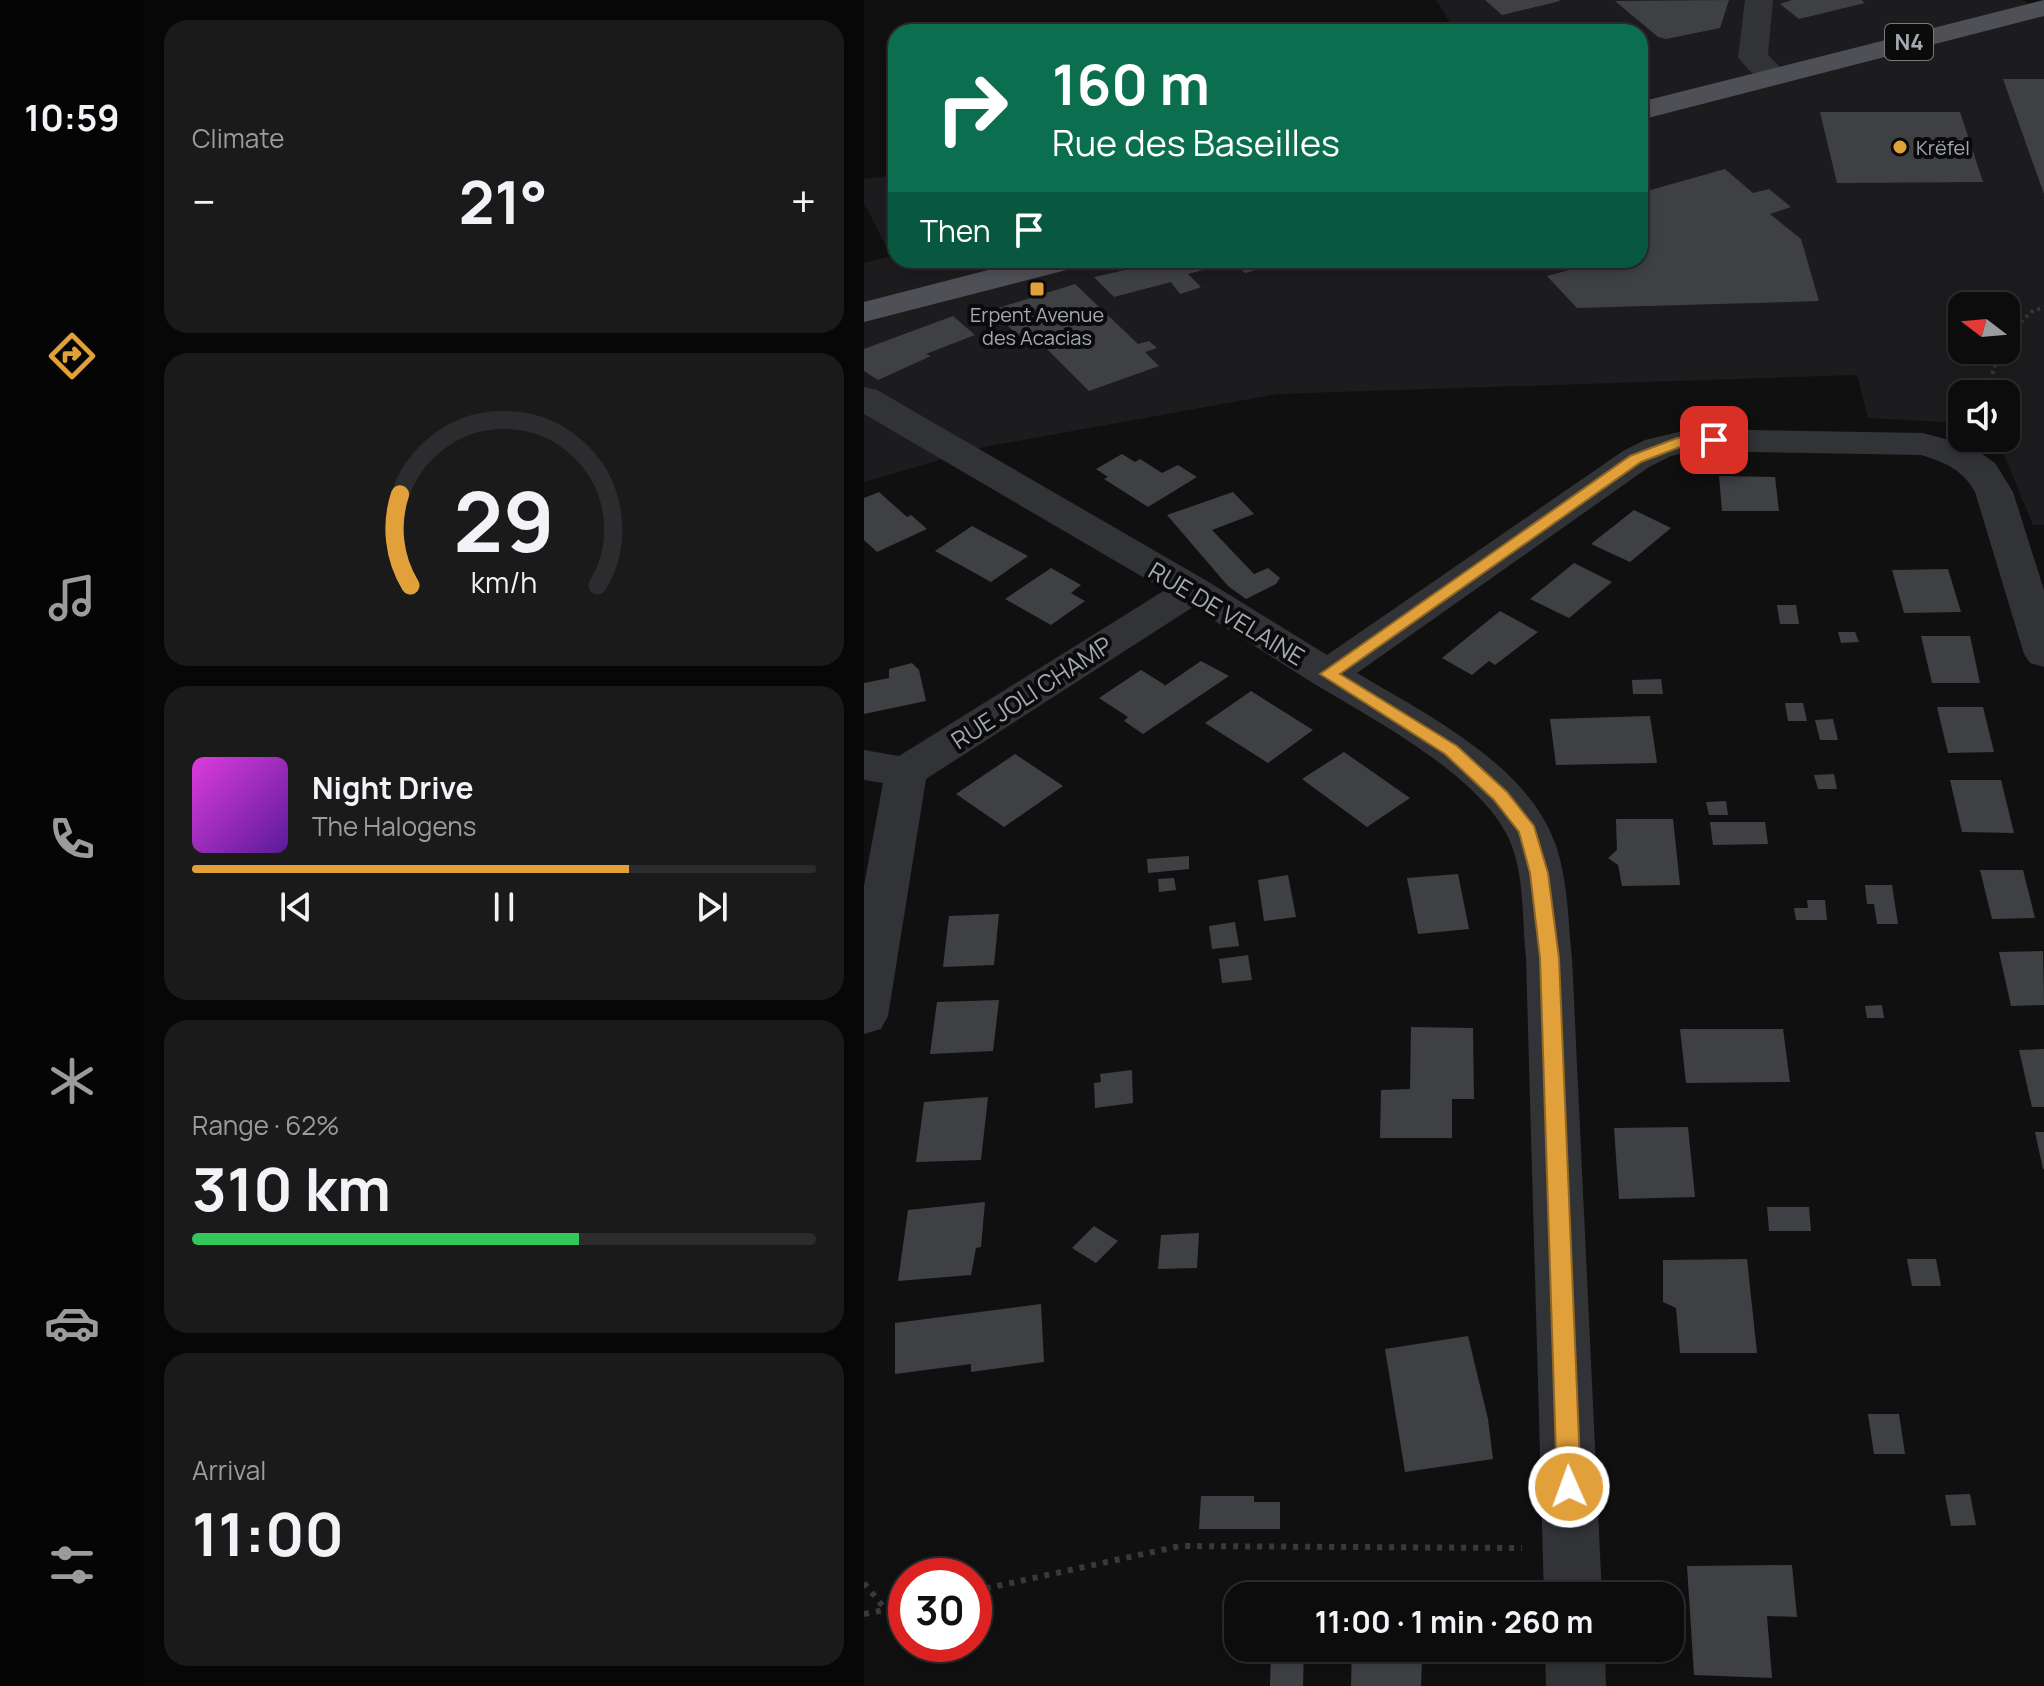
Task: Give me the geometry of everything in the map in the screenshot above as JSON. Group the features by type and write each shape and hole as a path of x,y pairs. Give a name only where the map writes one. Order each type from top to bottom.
{"main road":[{"name":"N4","path":"1648,108 1763,66 1983,0"},
{"name":"N4","path":"1648,84 1763,66 2044,7"},
{"path":"864,283 923,268"},
{"path":"864,312 1035,268"}],"street":[{"path":"1759,0 1763,66"},
{"name":"RUE DE VELAINE","path":"864,398 1030,499 1193,590 1397,714 1451,750 1500,796 1528,830 1539,873 1549,958 1572,1582"},
{"path":"1328,674 1636,459 1658,448 1691,440 1923,444 1958,454 1982,471 1994,492 2044,654"},
{"name":"RUE JOLI CHAMP","path":"885,769 1193,590"},
{"path":"864,1016 885,769"},
{"path":"1575,1662 1576,1686"}],"path":[{"path":"2020,323 2031,312 2044,307"},
{"path":"992,1587 1180,1546 1571,1549"},
{"path":"864,1583 886,1610 864,1614"}],"shaded area":[{"path":"1436,0 2022,0 2044,13 2044,525 2033,525 2003,452 2020,452 2020,380 1948,380 1948,422 1868,418 1857,375 1278,394 984,447 864,482 864,263 888,257 888,268 1648,268 1648,24 1451,24"},
{"path":"888,176 888,250 864,203 864,179"}],"building":[{"path":"1485,0 1559,0 1560,1 1502,15"},
{"path":"1729,0 1720,28 1666,39 1658,37 1648,29 1648,24 1642,24 1615,1"},
{"path":"1792,0 1861,0 1865,3 1799,19 1780,4"},
{"path":"2003,79 2044,79 2044,194"},
{"name":"Krëfel","path":"1820,112 1960,112 1983,182 1837,183"},
{"path":"1725,169 1753,193 1769,189 1791,207 1770,214 1801,239 1819,301 1577,308 1547,276 1577,268 1648,268 1648,191"},
{"path":"1134,268 1210,268 1188,274 1201,287 1180,294 1171,282 1114,297 1094,277"},
{"path":"1240,268 1261,268 1245,273"},
{"path":"1075,284 1138,344 1149,341 1157,348 1145,352 1159,366 1089,391 1034,336 1022,340 992,310"},
{"path":"953,316 975,335 926,354 931,356 878,380 864,371 864,349"},
{"path":"1122,454 1135,462 1140,459 1162,473 1178,465 1197,477 1148,507 1104,479 1108,477 1096,469"},
{"path":"1719,476 1775,477 1779,511 1722,511"},
{"path":"879,492 907,517 911,515 927,529 877,552 864,540 864,498"},
{"path":"1233,492 1254,514 1212,530 1254,574 1268,568 1280,578 1276,584 1246,599 1228,586 1167,515"},
{"path":"1634,510 1671,528 1630,562 1591,544"},
{"path":"972,526 1028,556 991,582 935,551"},
{"path":"1574,563 1612,582 1569,618 1530,599"},
{"path":"1051,568 1081,585 1071,593 1085,601 1051,625 1005,599"},
{"path":"1948,569 1961,612 1904,613 1892,570"},
{"path":"1777,605 1796,605 1799,624 1780,624"},
{"path":"1500,611 1538,632 1495,665 1489,661 1472,675 1442,658"},
{"path":"1838,632 1855,632 1859,642 1841,643"},
{"path":"1921,636 1970,636 1980,683 1932,683"},
{"path":"1201,661 1229,676 1143,734 1124,721 1128,717 1099,698 1141,670 1165,685 1163,687"},
{"path":"912,663 919,670 926,701 864,714 864,683 889,678 889,669"},
{"path":"1661,679 1663,694 1633,694 1632,680"},
{"path":"1251,691 1313,730 1268,763 1205,723"},
{"path":"1785,703 1803,703 1807,721 1788,721"},
{"path":"1937,707 1983,707 1994,752 1948,753"},
{"path":"1650,716 1657,763 1556,765 1550,719"},
{"path":"1833,719 1838,740 1820,740 1815,720"},
{"path":"1344,752 1410,798 1367,827 1302,779"},
{"path":"1015,754 1063,786 1004,827 956,794"},
{"path":"1834,774 1837,789 1818,789 1814,775"},
{"path":"1950,780 2001,780 2014,833 1962,832"},
{"path":"1726,801 1728,815 1709,815 1706,802"},
{"path":"1616,819 1673,819 1680,885 1622,886 1618,865 1608,858 1617,850"},
{"path":"1710,822 1765,822 1768,844 1713,845"},
{"path":"1189,856 1189,869 1148,873 1147,859"},
{"path":"1980,870 2023,870 2035,918 1992,919"},
{"path":"1458,874 1469,929 1418,934 1407,878"},
{"path":"1288,875 1296,917 1264,921 1258,880"},
{"path":"1174,878 1176,890 1159,892 1158,879"},
{"path":"1865,885 1892,885 1898,924 1877,924 1874,904 1867,904"},
{"path":"1807,900 1825,900 1827,920 1796,920 1794,908 1808,908"},
{"path":"999,914 994,965 943,967 949,916"},
{"path":"1235,922 1239,946 1212,949 1209,926"},
{"path":"2043,951 2044,1005 2011,1006 1999,952"},
{"path":"1248,955 1252,980 1222,983 1219,959"},
{"path":"999,1000 993,1051 930,1054 937,1002"},
{"path":"1882,1005 1884,1018 1867,1018 1865,1006"},
{"path":"1411,1027 1473,1028 1474,1099 1452,1099 1452,1138 1380,1138 1381,1090 1410,1089"},
{"path":"1680,1029 1783,1029 1790,1082 1686,1083"},
{"path":"2044,1049 2044,1107 2032,1107 2019,1050"},
{"path":"1132,1070 1133,1103 1095,1108 1094,1083 1101,1082 1100,1074"},
{"path":"988,1097 981,1160 916,1162 924,1102"},
{"path":"1688,1127 1695,1197 1619,1199 1614,1128"},
{"path":"2035,1132 2044,1132 2044,1169 2043,1169"},
{"path":"985,1202 981,1247 976,1248 971,1275 898,1281 908,1210"},
{"path":"1767,1207 1809,1207 1811,1231 1769,1231"},
{"path":"1094,1226 1118,1241 1096,1263 1072,1248"},
{"path":"1199,1233 1197,1268 1158,1269 1161,1235"},
{"path":"1747,1259 1757,1353 1680,1353 1676,1308 1663,1302 1663,1260"},
{"path":"1907,1259 1936,1259 1941,1286 1912,1286"},
{"path":"1041,1304 1044,1362 971,1372 971,1364 895,1374 895,1323"},
{"path":"1468,1336 1488,1419 1493,1459 1405,1472 1385,1349"},
{"path":"1868,1414 1899,1414 1905,1454 1874,1454"},
{"path":"1970,1494 1976,1525 1951,1526 1945,1495"},
{"path":"1201,1496 1254,1496 1254,1502 1280,1502 1280,1529 1199,1529"},
{"path":"1792,1565 1797,1617 1767,1616 1772,1678 1694,1675 1687,1566"},
{"path":"1271,1662 1304,1662 1303,1686 1270,1686"},
{"path":"1352,1662 1422,1662 1421,1686 1351,1686"}],"place":[{"name":"Krëfel","path":"1900,147"},
{"name":"Erpent Avenue des Acacias","path":"1037,289"}],"route":[{"path":"1569,1487 1549,958 1539,873 1528,830 1500,796 1451,750 1328,674 1636,459 1677,442 1714,440"}]}
